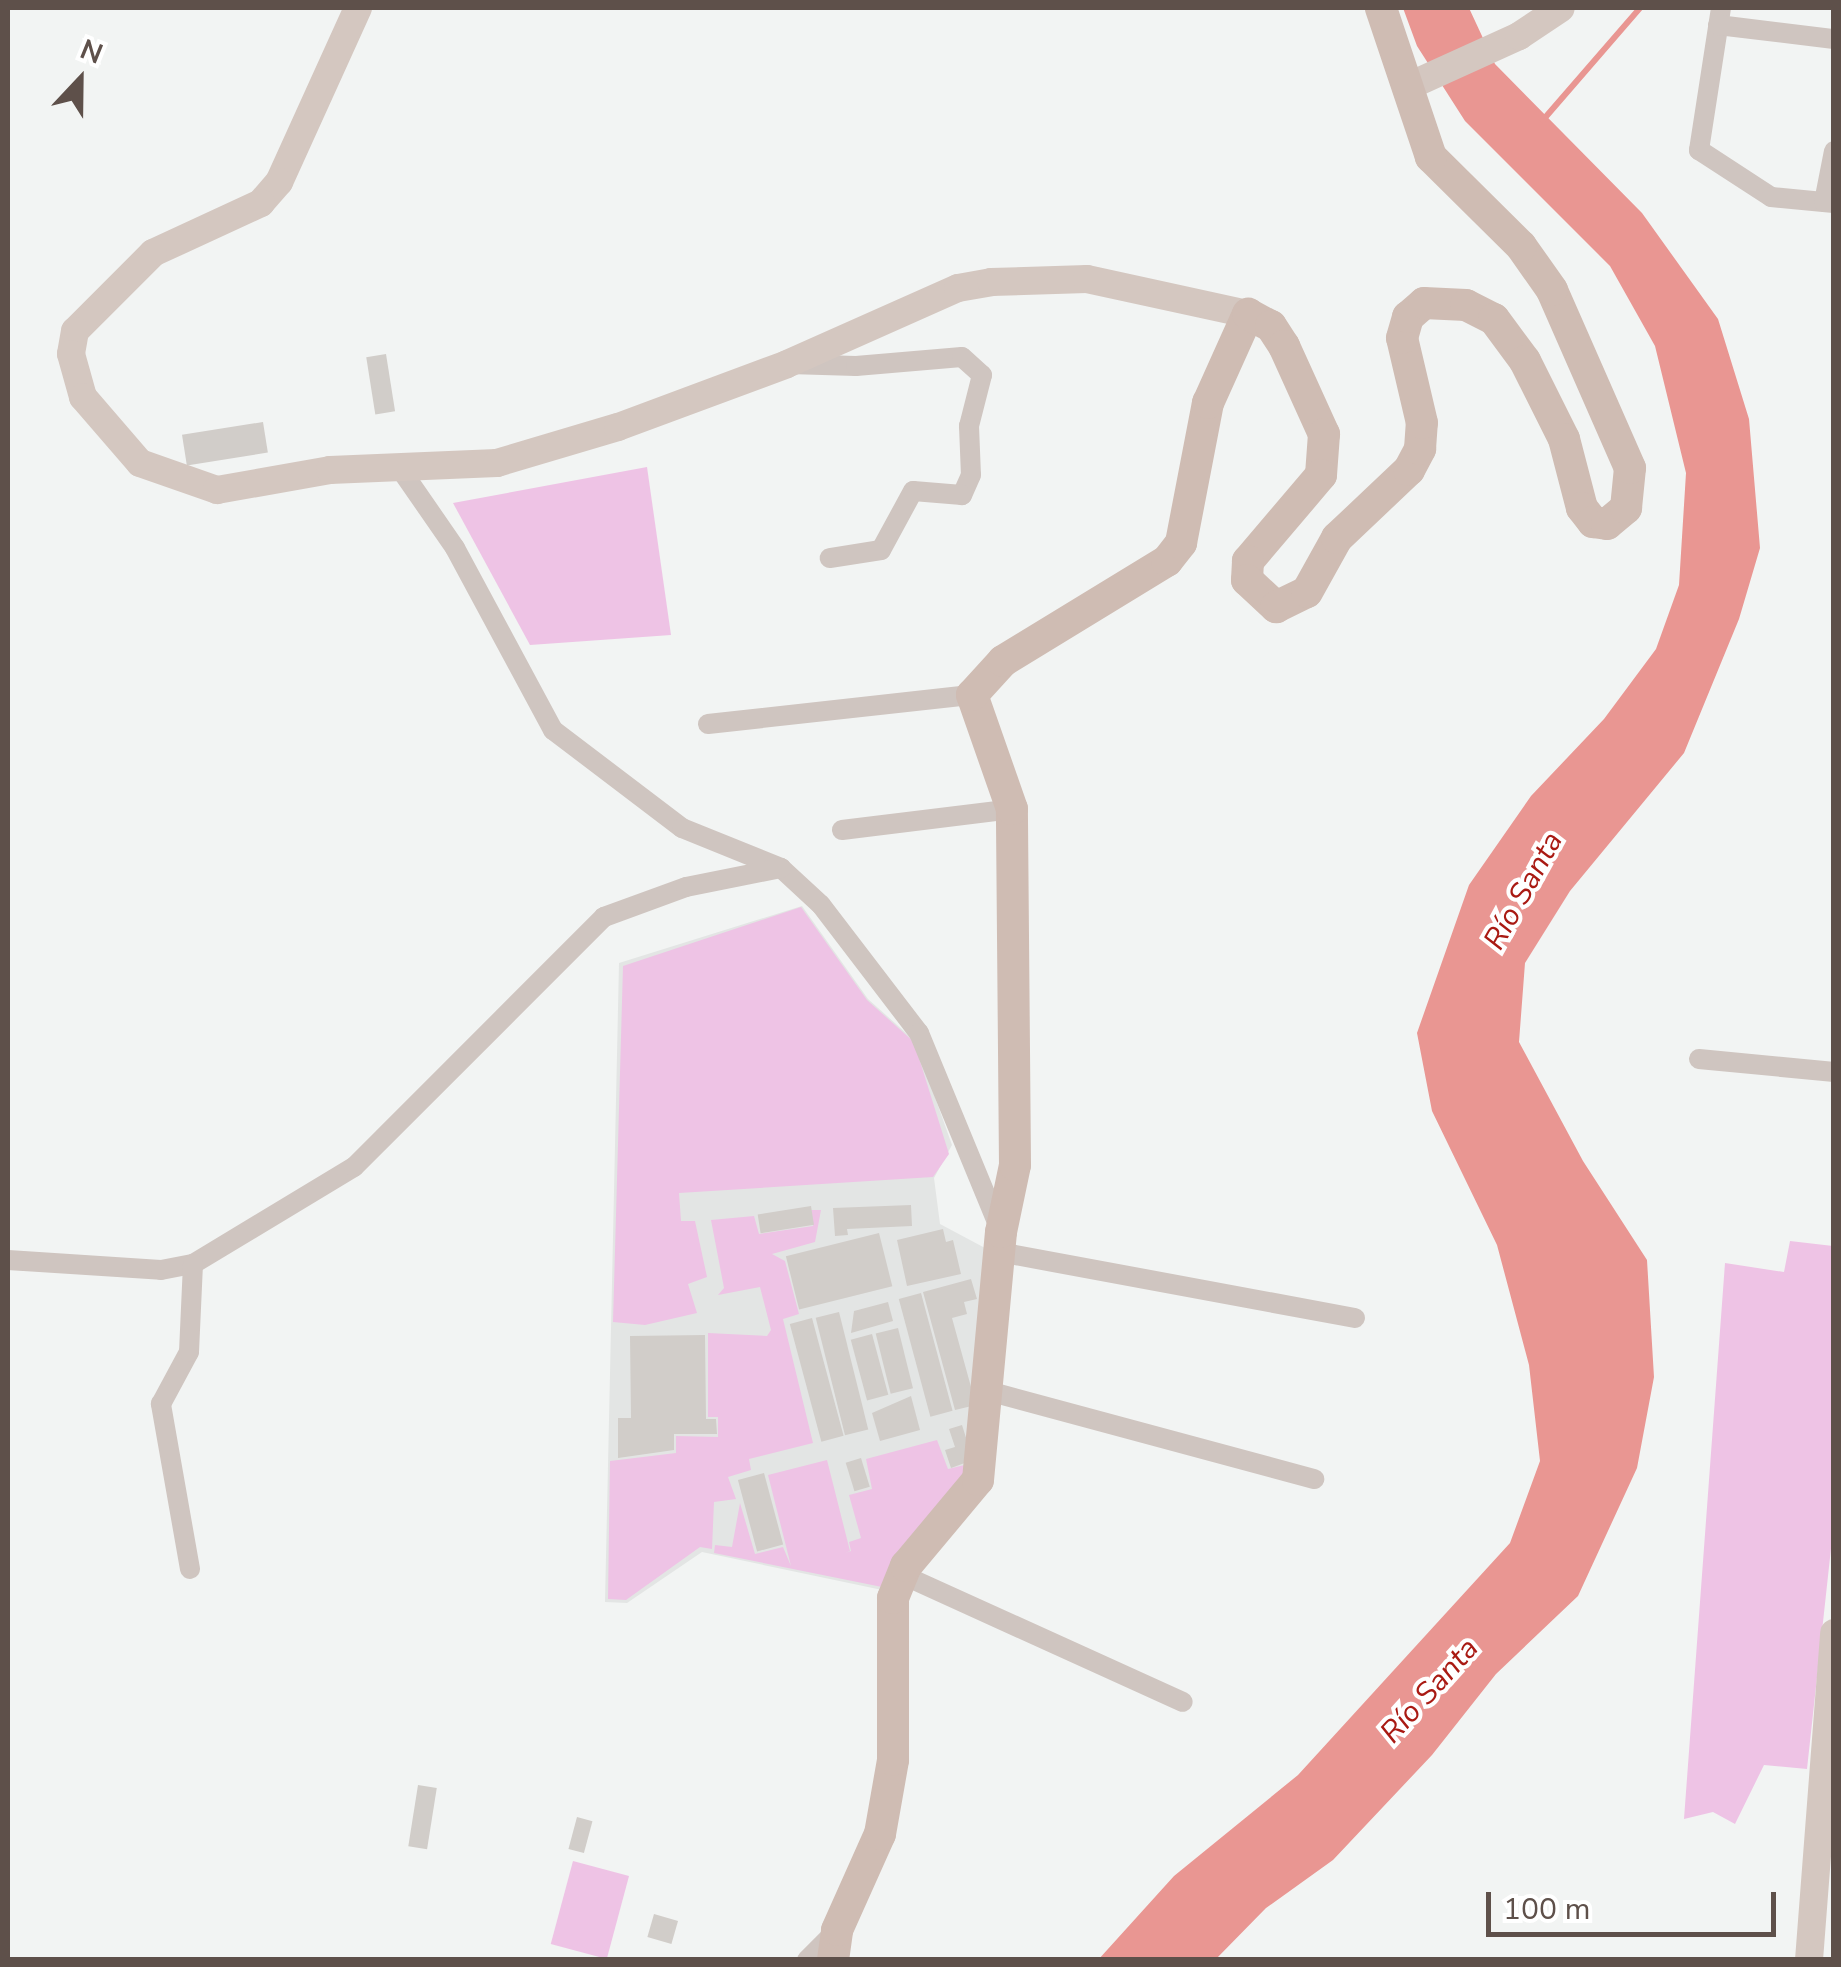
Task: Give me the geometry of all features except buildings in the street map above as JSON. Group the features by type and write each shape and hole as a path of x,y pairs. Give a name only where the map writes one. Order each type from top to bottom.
{"main road":[{"path":"835,1945 880,1834 894,1760 893,1598 903,1574 978,1480 1000,1242 1015,1165 1012,809 972,695 1004,662 1168,561 1181,544 1208,403 1248,314 1271,326 1284,346 1324,434 1322,475 1248,561 1247,580 1276,607 1307,592 1337,538 1410,470 1420,449 1422,423 1402,338 1408,318 1424,304 1466,304 1494,319 1525,361 1564,439 1582,508 1593,522 1607,524 1626,508 1630,468 1552,290 1521,246 1431,157 1418,133 1420,83 1381,8"}],"street":[{"path":"358,8 279,182 262,203 131,269 74,330 71,354 83,397 119,446 140,463 189,482 242,489 330,470 497,462 618,427 787,364 958,288 991,282 1102,281 1248,314"},
{"path":"1420,83 1519,36 1561,8"},
{"path":"1834,39 1719,16 1699,150 1771,197 1829,203 1834,151"},
{"path":"787,364 856,366 962,357 982,375 969,426 970,475 962,495 914,491 882,550 830,558"},
{"path":"399,467 455,548 553,730 682,828 781,868 821,906 918,1033 1000,1242 1355,1318"},
{"path":"708,724 972,695"},
{"path":"842,830 1012,809"},
{"path":"8,1260 139,1270 193,1264 354,1168 604,917 686,887 781,868"},
{"path":"1699,1058 1834,1072"},
{"path":"190,1569 161,1404 189,1352 193,1264"},
{"path":"988,1391 1314,1479"},
{"path":"903,1574 1183,1702"},
{"path":"1808,1960 1821,1898 1833,1642"},
{"path":"807,1960 835,1945"}],"shaded area":[{"path":"647,467 671,635 530,645 453,503"},
{"path":"802,906 868,999 915,1041 952,1145 934,1178 940,1224 985,1248 976,1455 887,1591 702,1552 627,1603 605,1602 619,963"},
{"path":"801,907 867,1000 914,1042 949,1154 933,1177 679,1193 681,1221 695,1221 707,1277 688,1284 697,1313 645,1325 613,1322 623,966"},
{"path":"811,1210 821,1210 815,1242 772,1254 785,1261 799,1314 783,1319 813,1443 749,1459 751,1470 728,1477 736,1499 714,1502 712,1549 700,1547 626,1600 608,1599 610,1461 676,1453 676,1436 718,1437 718,1417 708,1417 708,1333 767,1336 771,1330 760,1287 718,1295 724,1288 711,1220 754,1216 759,1234 813,1226"},
{"path":"1790,1241 1833,1246 1834,1521 1807,1769 1764,1765 1735,1824 1713,1812 1684,1819 1725,1263 1784,1272"},
{"path":"937,1440 948,1469 973,1463 887,1588 714,1553 715,1545 732,1547 740,1503 755,1554 783,1547 791,1566 768,1475 827,1460 850,1551 845,1553 851,1551 849,1542 861,1538 849,1495 872,1489 866,1459"},
{"path":"573,1861 629,1876 607,1959 551,1944"}],"water":[{"name":"Río Santa","path":"1403,8 1469,8 1495,64 1642,213 1718,319 1749,419 1760,548 1739,619 1684,753 1570,891 1525,963 1519,1042 1583,1161 1647,1260 1654,1377 1637,1468 1578,1596 1496,1674 1432,1755 1333,1860 1266,1908 1216,1959 1098,1960 1174,1876 1298,1775 1510,1543 1540,1461 1529,1365 1497,1245 1432,1111 1417,1033 1469,885 1531,796 1604,719 1656,649 1679,585 1686,473 1655,346 1610,266 1465,121 1417,46"}],"waterway":[{"path":"1543,120 1640,8"}]}
